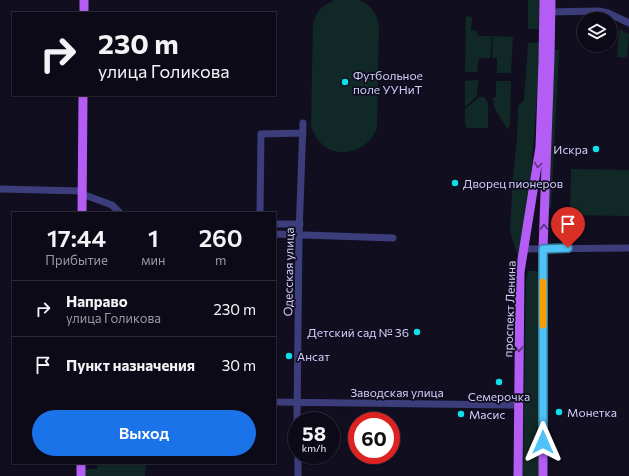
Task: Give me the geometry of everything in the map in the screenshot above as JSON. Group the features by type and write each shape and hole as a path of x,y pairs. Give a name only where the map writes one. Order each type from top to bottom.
{"main road":[{"path":"84,0 84,12"},
{"name":"проспект Ленина","path":"543,476 543,249 547,12 544,0"},
{"name":"проспект Ленина","path":"518,476 520,272 540,147 547,12 551,0"},
{"path":"82,212 83,96"},
{"path":"81,464 81,476"}],"street":[{"path":"547,12 599,11 608,13 629,23"},
{"name":"Одесская улица","path":"297,412 299,235 303,123"},
{"path":"260,212 261,134 303,133"},
{"path":"0,189 82,192 112,205 119,212"},
{"path":"276,224 300,224"},
{"path":"276,234 394,238"},
{"path":"523,248 629,248"},
{"name":"Заводская улица","path":"276,402 518,405"},
{"path":"298,464 298,476"}],"green space":[{"name":"Футбольное поле УУНиТ","path":"335,0 358,0 366,4 373,10 379,26 377,128 371,139 366,144 360,148 348,152 335,151 323,145 317,139 311,127 313,24 316,15 321,9"},
{"path":"528,0 542,0 542,29 528,29"},
{"path":"466,16 472,17 471,30 477,31 478,36 492,36 490,58 479,58 477,72 465,72"},
{"path":"619,29 629,34 627,58 617,57"},
{"path":"493,36 513,37 511,73 497,73 497,58 492,58"},
{"path":"541,42 529,201 519,260 510,231 518,106 524,100 528,43"},
{"path":"555,50 559,50 551,208 548,208"},
{"path":"478,80 477,96 465,107 465,81"},
{"path":"496,81 511,81 510,126 507,129 494,107 493,97 496,97"},
{"path":"479,97 484,97 488,103 488,128 467,128 465,125 465,109"},
{"path":"571,169 629,170 629,216 570,215"},
{"path":"528,271 537,271 541,279 540,476 523,476 526,281"},
{"path":"98,464 146,464 145,476 83,476 83,469 97,469"}],"slow traffic":[{"path":"543,282 543,325"}],"place":[{"name":"Футбольное поле УУНиТ","path":"345,82"},
{"name":"Искра","path":"596,149"},
{"name":"Дворец пионеров","path":"455,183"},
{"name":"Детский сад № 36","path":"417,332"},
{"name":"Ансат","path":"289,356"},
{"name":"Семерочка","path":"499,382"},
{"name":"Монетка","path":"559,412"},
{"name":"Масис","path":"461,414"}],"route":[{"path":"543,442 543,249 568,248"}]}
